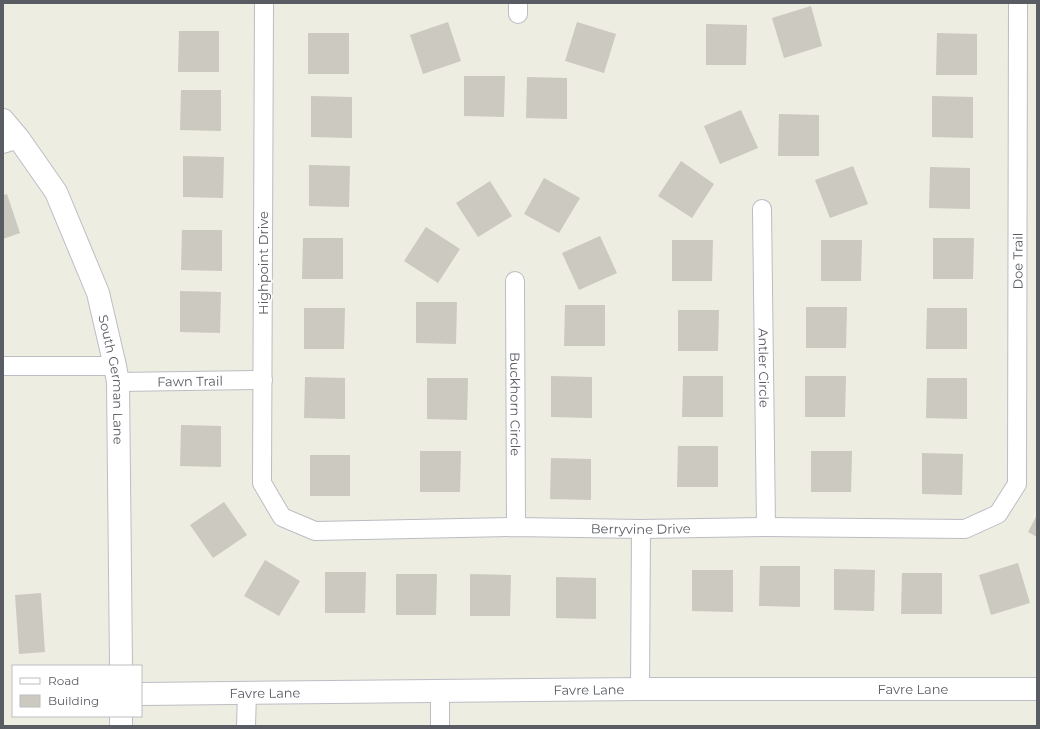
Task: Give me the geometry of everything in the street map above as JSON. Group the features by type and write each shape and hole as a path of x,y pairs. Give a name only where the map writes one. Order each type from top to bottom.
{"street":[{"name":"Highpoint Drive","path":"264,3 262,483 282,517"},
{"name":"Doe Trail","path":"998,514 1017,484 1018,3"},
{"name":"South German Lane","path":"3,120 11,141 56,192 98,293 116,374 121,665"},
{"name":"Antler Circle","path":"762,209 766,527"},
{"name":"Buckhorn Circle","path":"515,281 516,527"},
{"name":"Fawn Trail","path":"3,366 116,374 263,380"},
{"name":"Berryvine Drive","path":"282,517 315,531 516,527 641,529 766,527 965,529 998,514"},
{"path":"640,689 641,529"},
{"name":"Favre Lane","path":"142,694 640,689 1037,689"},
{"path":"440,691 440,726"},
{"path":"246,693 246,726"}],"building":[{"path":"811,6 822,46 784,58 772,18"},
{"path":"448,22 461,61 423,74 410,35"},
{"path":"577,22 616,34 604,73 565,61"},
{"path":"706,24 747,25 746,65 706,65"},
{"path":"179,31 219,31 219,72 178,72"},
{"path":"308,33 349,33 349,74 308,74"},
{"path":"937,33 977,34 977,75 936,75"},
{"path":"464,76 505,76 504,117 464,116"},
{"path":"527,77 567,78 567,119 526,118"},
{"path":"181,90 221,90 221,131 180,130"},
{"path":"311,96 352,97 352,138 311,137"},
{"path":"932,96 973,97 973,138 932,137"},
{"path":"741,110 758,148 720,164 704,126"},
{"path":"779,114 819,115 819,156 778,156"},
{"path":"183,156 224,157 223,198 183,197"},
{"path":"681,161 714,184 692,218 658,196"},
{"path":"309,165 350,166 349,207 309,206"},
{"path":"853,166 868,204 830,218 815,180"},
{"path":"930,167 970,168 970,209 929,208"},
{"path":"544,178 580,198 559,233 524,214"},
{"path":"490,181 512,216 478,237 456,203"},
{"path":"7,194 20,233 3,239 3,195"},
{"path":"426,227 460,249 438,283 404,261"},
{"path":"182,230 222,230 222,271 181,270"},
{"path":"600,236 617,273 579,290 562,253"},
{"path":"303,238 343,238 343,279 302,279"},
{"path":"933,238 974,238 973,279 933,279"},
{"path":"672,240 713,240 712,281 672,281"},
{"path":"821,240 862,240 861,281 821,281"},
{"path":"180,291 221,292 220,333 180,332"},
{"path":"416,302 457,302 456,344 416,343"},
{"path":"565,305 605,305 605,346 564,346"},
{"path":"806,307 847,307 846,348 806,348"},
{"path":"304,308 345,308 344,349 304,349"},
{"path":"927,308 967,308 967,349 926,349"},
{"path":"678,310 719,310 718,351 678,351"},
{"path":"551,376 592,377 592,418 551,417"},
{"path":"683,376 723,376 723,417 682,417"},
{"path":"805,376 846,376 845,417 805,417"},
{"path":"305,377 345,378 345,419 304,418"},
{"path":"427,378 468,378 467,420 427,419"},
{"path":"927,378 967,378 967,419 926,418"},
{"path":"181,425 221,426 221,467 180,466"},
{"path":"678,446 718,446 718,487 677,487"},
{"path":"420,451 461,451 460,492 420,492"},
{"path":"811,451 852,451 851,492 811,492"},
{"path":"922,453 963,454 962,495 922,494"},
{"path":"310,455 350,455 350,496 310,496"},
{"path":"551,458 591,459 591,500 550,499"},
{"path":"224,502 247,535 213,558 190,525"},
{"path":"1037,515 1037,537 1028,532"},
{"path":"265,560 300,581 279,616 244,596"},
{"path":"1018,563 1030,603 991,615 979,575"},
{"path":"760,566 800,566 800,607 759,606"},
{"path":"834,569 875,570 874,611 834,610"},
{"path":"692,570 733,570 733,612 692,611"},
{"path":"325,572 366,572 365,613 325,613"},
{"path":"902,573 942,573 942,614 901,614"},
{"path":"396,574 437,574 436,615 396,615"},
{"path":"470,574 511,575 510,616 470,616"},
{"path":"556,577 596,578 596,619 556,618"},
{"path":"41,593 45,652 19,654 15,595"}]}
